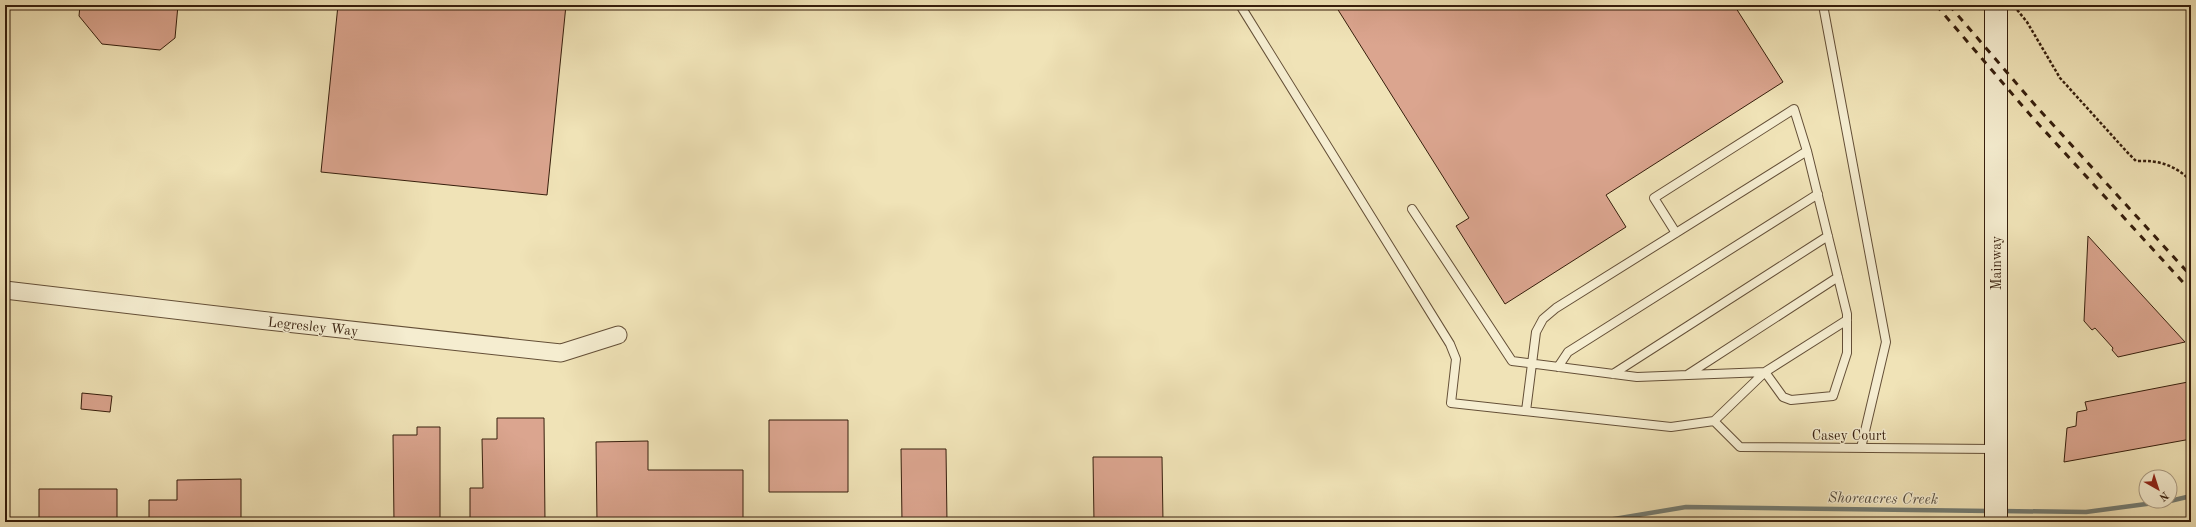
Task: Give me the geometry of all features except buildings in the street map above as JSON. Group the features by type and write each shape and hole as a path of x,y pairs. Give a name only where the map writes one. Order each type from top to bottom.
{"street":[{"name":"Mainway","path":"1996,5 1996,522"},
{"name":"Legresley Way","path":"5,290 561,353 618,335"}],"lane":[{"path":"1240,5 1450,344 1456,359 1451,403 1671,427 1714,421 1766,372 1847,320"},
{"path":"1823,5 1886,342 1861,448"},
{"path":"1676,234 1654,198 1794,109 1807,151 1838,277 1847,320 1847,353 1833,396 1791,400 1783,397 1766,372"},
{"path":"1526,411 1536,332 1542,319 1556,308 1807,151"},
{"path":"1558,367 1568,352 1818,194"},
{"path":"1412,209 1512,361 1637,377 1766,372"},
{"path":"1613,374 1828,236"},
{"path":"1686,375 1838,277"},
{"name":"Casey Court","path":"1714,421 1740,447 1995,449"}],"path":[{"path":"2013,5 2028,22 2060,78 2136,161 2151,160 2167,163 2191,181"}],"waterway":[{"name":"Shoreacres Creek","path":"2178,499 2191,496"},
{"name":"Shoreacres Creek","path":"2001,511 2086,512 2138,505"},
{"name":"Shoreacres Creek","path":"1596,522 1686,507 1990,511"}],"railway":[{"path":"1936,5 2032,117 2191,291"},
{"path":"1949,5 2035,105 2191,276"}]}
